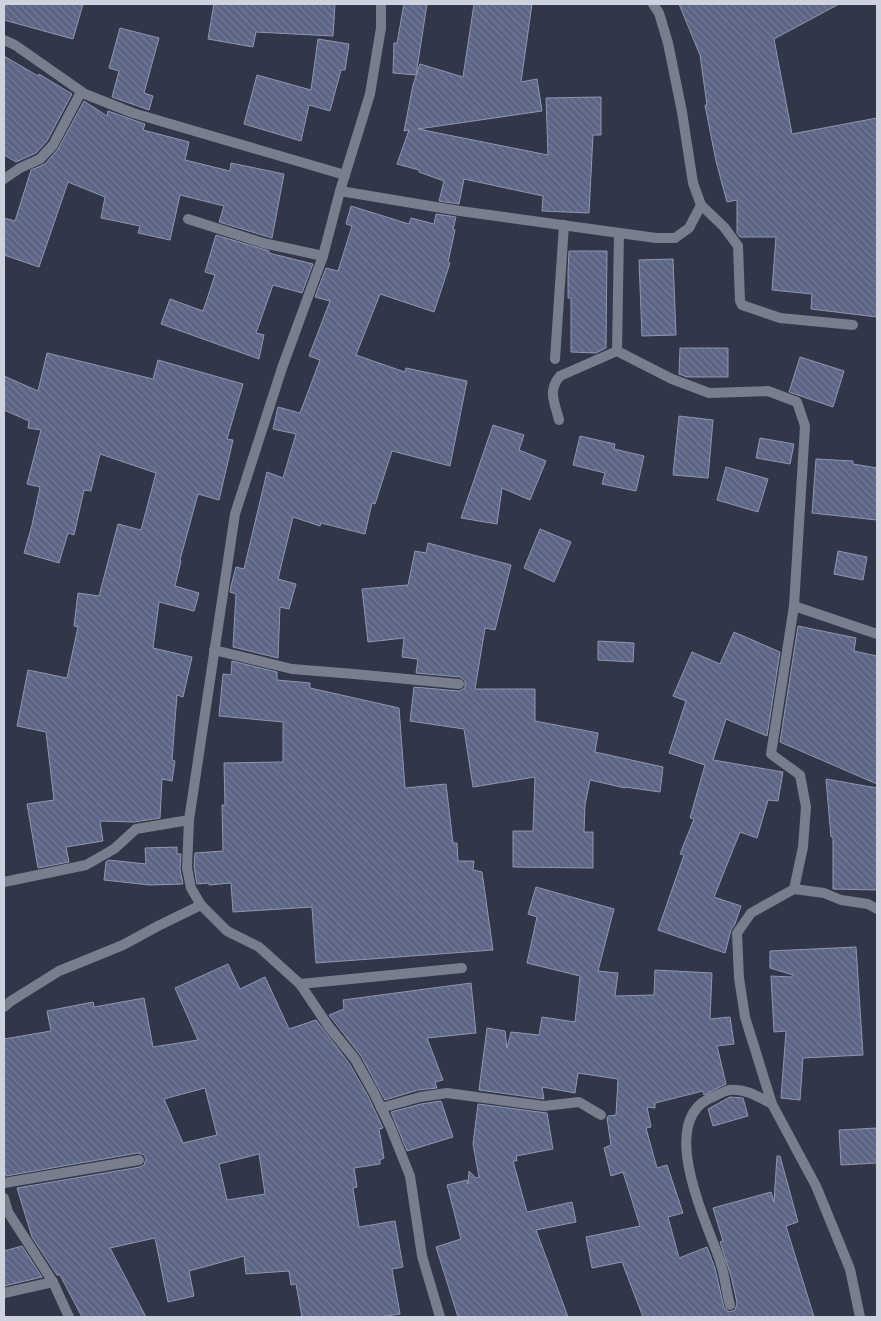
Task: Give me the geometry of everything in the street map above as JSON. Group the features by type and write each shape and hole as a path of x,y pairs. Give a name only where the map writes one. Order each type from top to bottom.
{"street":[{"path":"381,4 381,28 370,94 340,191 323,256 282,368 235,514 189,820 187,868 191,888 201,905 227,931 259,947 300,984 329,1027 355,1059 390,1126 410,1176 422,1256 440,1317"},
{"path":"653,4 659,13 668,43 682,112 693,183 701,205 724,226 738,246 740,301 742,305 780,318 852,325"},
{"path":"4,40 15,45 82,92 133,113 345,174"},
{"path":"4,179 20,168 40,159 53,145 82,92"},
{"path":"340,191 460,211 656,238 675,238 690,228 701,205"},
{"path":"188,219 263,243 323,256"},
{"path":"555,359 564,225"},
{"path":"617,352 619,232"},
{"path":"558,420 552,390 554,382 560,376 617,352 672,379 709,393 768,391 797,402 805,426 794,606 771,754 800,775 806,808 803,847 794,889"},
{"path":"794,606 877,634"},
{"path":"214,650 292,669 459,684"},
{"path":"4,882 86,865 114,849 136,830 189,820"},
{"path":"860,1317 850,1269 816,1186 772,1104 745,1017 739,978 737,933 751,913 794,889 824,893 841,900 868,904 877,909"},
{"path":"4,1007 59,971 123,945 201,905"},
{"path":"300,984 462,968"},
{"path":"730,1305 721,1263 689,1171 685,1147 687,1127 696,1108 711,1097 730,1090 753,1094 772,1104"},
{"path":"381,1108 420,1097 447,1093 535,1105 579,1102 601,1114"},
{"path":"4,1183 140,1160"},
{"path":"4,1198 8,1212 53,1282 69,1317"},
{"path":"4,1294 53,1282"}],"building":[{"path":"4,4 83,4 73,39 4,20"},
{"path":"214,4 335,4 333,36 256,32 253,47 208,39"},
{"path":"404,4 427,4 416,75 393,73 394,43 397,43"},
{"path":"474,4 532,4 521,82 537,79 542,111 418,129 548,155 546,98 601,97 601,135 593,135 589,213 542,211 543,196 464,179 459,204 439,201 444,181 419,172 419,170 397,164 409,130 404,131 413,85 420,64 463,77"},
{"path":"679,4 839,4 774,39 792,134 877,118 877,317 811,309 812,294 772,290 776,237 740,237 737,233 737,200 727,202 716,161 705,105 707,105 700,55"},
{"path":"120,28 159,38 144,93 153,96 149,110 112,97 119,71 109,68"},
{"path":"318,39 349,44 345,70 341,70 330,111 309,105 301,141 244,124 257,75 311,90"},
{"path":"4,56 72,94 47,141 36,153 16,162 4,155"},
{"path":"84,101 107,116 108,111 145,124 143,130 189,142 185,160 230,171 231,163 284,174 272,238 219,222 224,206 180,195 170,240 138,233 140,226 101,218 105,197 68,182 39,267 4,255 4,218 15,221 31,170 45,164 58,149"},
{"path":"351,206 409,224 411,218 434,224 436,214 456,217 448,262 450,263 434,312 380,294 356,355 405,372 406,368 467,381 450,466 392,451 375,504 372,503 365,534 321,523 320,526 293,517 278,579 296,584 289,609 280,607 278,658 233,647 236,594 230,592 236,567 244,569 267,472 283,478 296,434 273,429 278,407 300,413 320,360 309,356 330,301 315,297 326,268 338,271 352,226 346,224"},
{"path":"216,235 269,251 269,253 313,264 302,293 273,285 256,333 264,335 259,359 161,324 170,299 203,311 215,275 205,272"},
{"path":"569,251 607,251 606,348 596,353 571,352 571,298 568,298"},
{"path":"673,259 676,335 642,336 639,260"},
{"path":"680,348 728,348 728,377 687,377 679,374"},
{"path":"47,353 153,379 158,360 243,384 227,439 233,440 219,500 198,494 180,560 175,586 199,593 194,611 159,602 153,648 192,657 183,697 177,695 172,760 175,761 172,781 162,779 160,818 134,822 100,821 103,841 66,847 69,862 38,868 27,804 54,800 46,732 17,726 28,670 67,678 78,627 74,626 78,593 99,596 118,524 141,530 156,473 100,454 91,491 84,490 74,535 68,533 59,563 24,553 40,487 27,484 41,430 28,428 29,421 4,410 4,376 38,391"},
{"path":"800,357 844,371 833,407 789,392"},
{"path":"679,416 713,420 708,478 673,475"},
{"path":"493,425 524,435 519,450 546,461 530,500 502,488 497,524 461,518"},
{"path":"580,436 615,444 614,449 644,456 636,491 602,484 605,473 573,465"},
{"path":"760,438 794,444 790,464 756,458"},
{"path":"816,459 853,461 853,464 877,468 877,520 812,513"},
{"path":"726,467 768,479 758,512 717,500"},
{"path":"540,529 571,542 554,582 524,568"},
{"path":"428,543 511,565 495,630 485,628 475,689 535,689 535,721 598,733 595,752 663,767 660,792 625,788 590,780 585,805 584,832 593,832 593,868 513,867 513,831 533,831 535,777 473,787 464,729 410,721 414,687 459,691 465,688 465,681 460,677 416,673 418,659 402,657 404,638 368,642 362,589 408,585 415,551 426,553"},
{"path":"838,551 867,557 863,580 834,574"},
{"path":"798,626 856,638 854,651 877,656 877,784 780,742"},
{"path":"734,632 780,652 767,736 726,719 713,760 783,772 778,801 768,800 757,838 740,832 714,897 741,906 731,930 725,953 658,930 684,855 680,854 694,819 690,818 705,765 669,753 686,701 673,696 692,652 720,664"},
{"path":"598,641 634,643 633,662 598,660"},
{"path":"232,661 277,672 277,680 310,683 310,688 399,708 405,788 446,784 453,843 457,843 458,861 474,861 473,870 482,872 493,950 316,963 312,907 233,912 231,883 197,884 194,867 195,853 223,851 222,805 225,805 224,763 283,762 283,722 219,716 223,674 231,675"},
{"path":"826,779 877,788 877,890 833,889 833,837 831,837"},
{"path":"177,847 177,854 181,854 180,869 183,884 150,885 104,880 106,862 109,860 146,864 145,848"},
{"path":"536,887 614,909 598,971 618,973 615,996 654,995 655,970 712,973 710,1019 730,1017 734,1044 717,1046 726,1084 704,1095 703,1091 655,1103 655,1108 647,1107 651,1127 646,1128 657,1168 667,1165 683,1213 668,1217 679,1258 707,1247 715,1268 724,1307 729,1312 735,1310 737,1303 720,1242 723,1241 713,1208 771,1192 774,1202 777,1156 780,1156 798,1222 786,1226 814,1317 643,1317 622,1262 592,1268 586,1237 640,1226 623,1172 611,1176 604,1148 611,1145 607,1118 608,1116 616,1115 618,1079 578,1073 575,1093 542,1087 544,1099 479,1090 487,1028 505,1031 507,1048 511,1032 539,1035 542,1017 575,1022 580,976 527,963 537,917 528,914"},
{"path":"856,947 863,1055 803,1058 800,1100 781,1098 786,1031 774,1032 771,976 792,977 793,975 770,968 770,951"},
{"path":"228,964 240,989 265,977 289,1029 316,1020 349,1063 368,1096 383,1128 379,1129 384,1158 380,1160 380,1164 354,1168 357,1187 353,1188 359,1227 395,1221 403,1267 392,1269 400,1314 380,1317 302,1317 296,1284 291,1285 289,1271 246,1274 244,1256 189,1271 194,1296 168,1302 155,1238 110,1248 146,1317 82,1317 60,1275 57,1275 32,1237 17,1188 140,1167 144,1165 146,1159 144,1155 138,1153 6,1176 4,1165 4,1039 51,1031 47,1011 93,1002 94,1007 144,998 153,1047 198,1040 175,988","holes":["205,1088 217,1135 183,1143 164,1099","259,1154 265,1194 227,1200 219,1164"]},
{"path":"471,983 476,1033 427,1038 443,1080 435,1082 437,1088 418,1090 385,1100 361,1056 329,1015 344,1009 343,1000"},
{"path":"730,1097 743,1098 748,1116 713,1126 708,1109"},
{"path":"441,1101 453,1137 407,1151 391,1112"},
{"path":"478,1104 547,1113 553,1149 516,1156 517,1161 513,1161 527,1212 572,1202 576,1222 536,1230 568,1317 458,1317 436,1247 461,1239 447,1185 467,1180 468,1184 469,1171 476,1178 479,1177 473,1144"},
{"path":"877,1128 877,1163 841,1165 839,1130"},
{"path":"22,1246 42,1277 4,1286 4,1251"}]}
